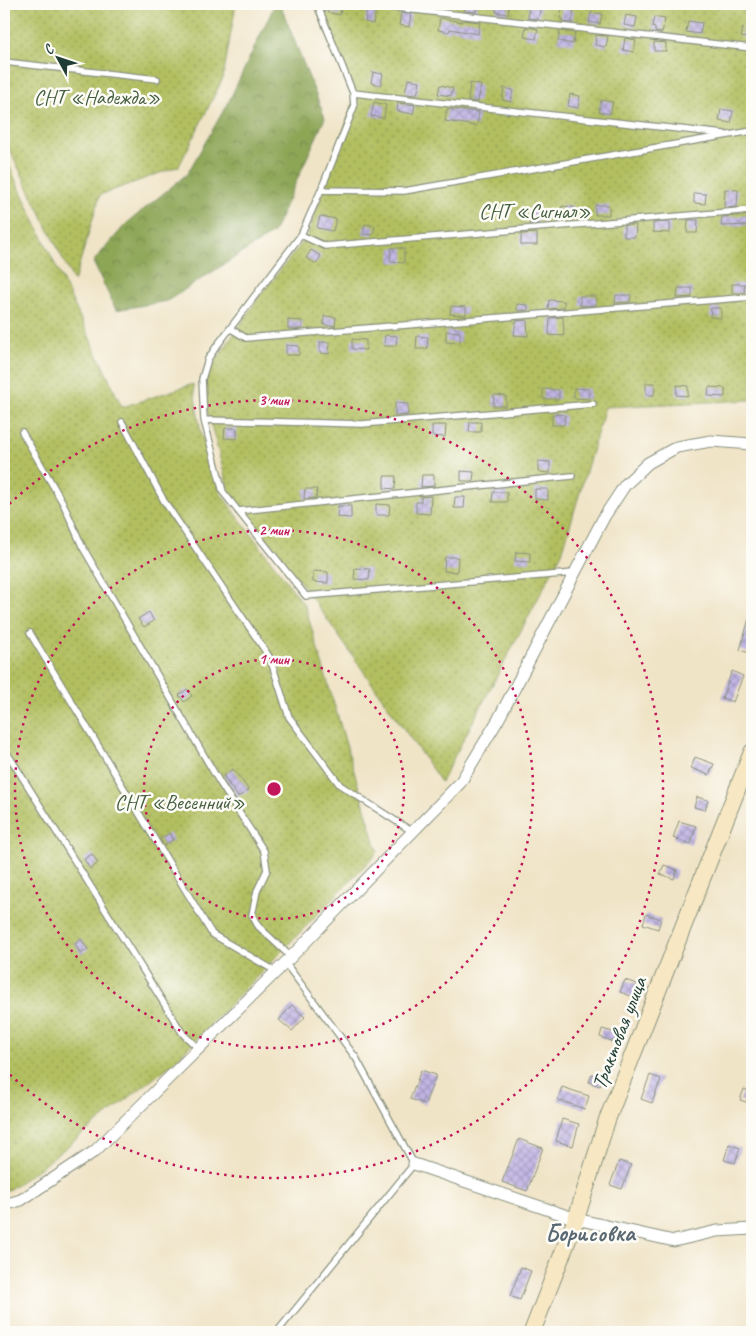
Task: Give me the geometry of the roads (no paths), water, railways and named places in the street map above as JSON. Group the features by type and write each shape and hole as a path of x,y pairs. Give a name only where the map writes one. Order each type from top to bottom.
{"main road":[{"name":"Трактовая улица","path":"532,1332 576,1218 607,1120 752,752"}],"street":[{"path":"4,1205 20,1200 95,1151 277,972 413,832 464,775 498,720 604,517 625,485 648,463 677,447 711,441 752,444"},
{"path":"414,1164 576,1218 674,1242 717,1231 752,1230"}],"lane":[{"path":"317,4 354,93 354,107 301,235 208,359 202,379 204,420 224,492 306,596 574,573"},
{"path":"362,4 752,48"},
{"path":"4,62 157,79"},
{"path":"354,93 730,134"},
{"path":"320,190 404,191 752,131"},
{"path":"301,235 325,246 752,210"},
{"path":"231,329 246,338 752,297"},
{"path":"204,420 362,424 593,404"},
{"path":"122,422 164,502 270,658 289,717 340,785 413,832"},
{"path":"22,432 63,503 82,546 195,741 264,850 267,870 258,891 252,915 258,926 288,960 356,1058 414,1164 277,1332"},
{"path":"238,511 572,476"},
{"path":"30,633 212,934 277,972"},
{"path":"4,748 182,1034 199,1049"}],"district":[{"name":"Борисовка","path":"590,1233"}],"park label":[{"name":"СНТ «Надежда»","path":"97,97"},
{"name":"СНТ «Сигнал»","path":"535,211"},
{"name":"СНТ «Весенний»","path":"180,802"}]}
